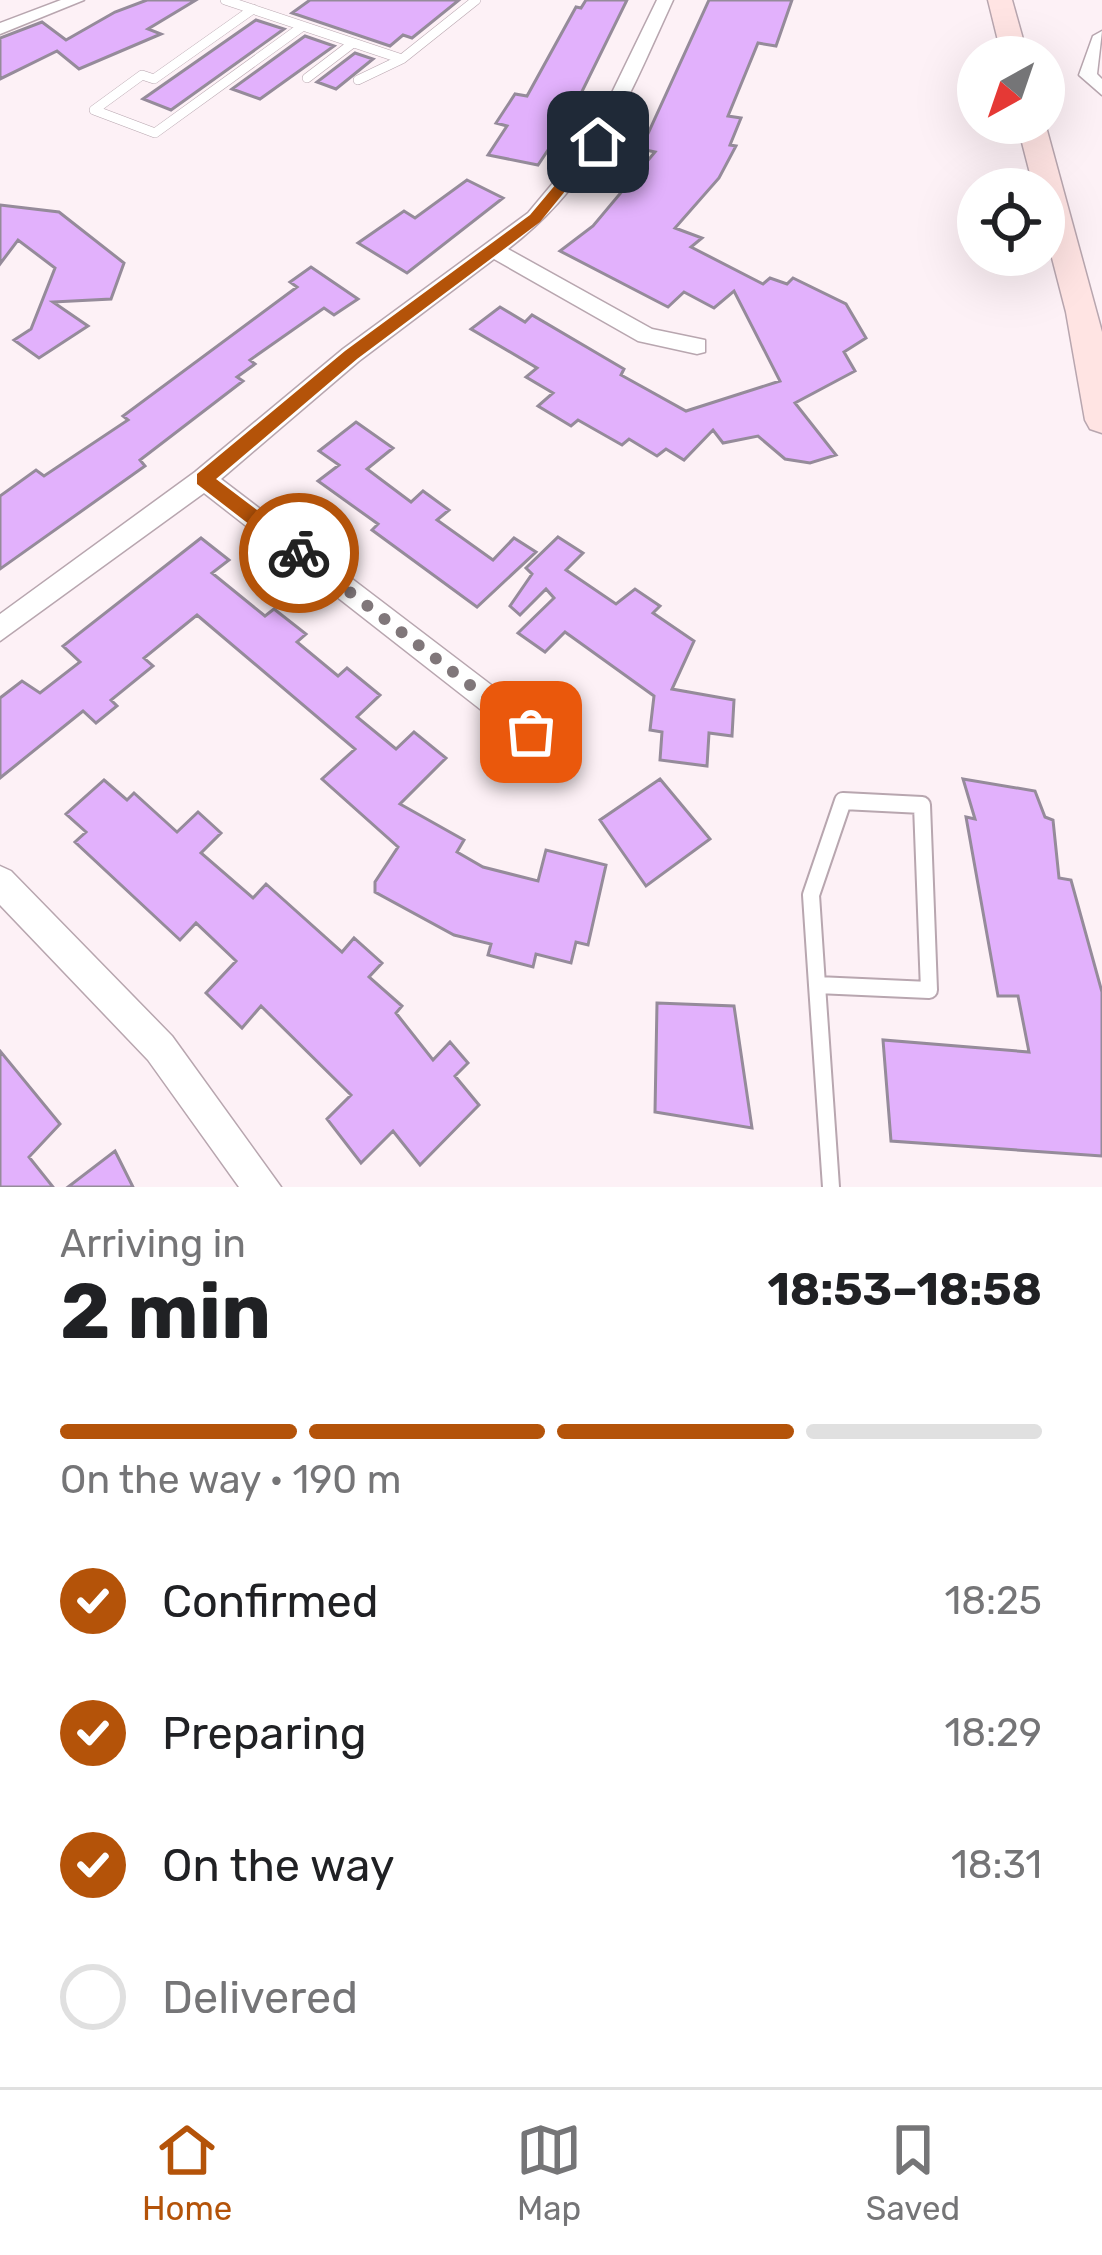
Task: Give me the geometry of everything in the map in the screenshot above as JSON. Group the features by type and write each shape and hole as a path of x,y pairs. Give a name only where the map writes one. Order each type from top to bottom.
{"main road":[{"path":"1000,0 1009,36"},
{"path":"1038,144 1092,313 1102,420"}],"street":[{"path":"0,29 76,0"},
{"path":"0,629 204,479 351,355 535,218 584,164 665,0"},
{"path":"1102,36 1088,76 1102,89"},
{"path":"496,251 646,335 697,346"},
{"path":"204,479 531,732"},
{"path":"0,882 160,1048 262,1187"}],"lane":[{"path":"225,0 401,59"},
{"path":"358,80 401,59 476,0"},
{"path":"254,10 154,79 142,75 94,110 155,133 303,26"},
{"path":"308,78 353,43"},
{"path":"817,985 929,990 922,806 843,801 811,895 817,985 831,1187"}],"building":[{"path":"147,0 196,0 148,29 161,34 79,69 57,51 0,79 0,38 42,22 66,40"},
{"path":"310,0 459,0 412,38 403,35 390,46 292,13"},
{"path":"586,0 627,0 568,120 538,165 488,155 507,126 496,123 515,94 527,96 576,7 581,8"},
{"path":"709,0 792,0 776,46 758,43 728,116 741,118 730,145 736,146 719,178 675,228 702,238 691,247 763,284 770,278 787,284 793,278 846,304 866,338 844,352 855,371 795,403 836,455 810,463 785,459 758,436 723,443 713,430 684,460 666,449 657,456 629,439 622,445 578,420 571,426 538,406 553,393 526,377 537,368 471,329 500,307 525,322 532,315 624,369 621,375 686,411 780,381 734,291 714,308 684,292 668,307 560,251 593,226 655,152 641,149"},
{"path":"256,20 284,29 171,110 143,99"},
{"path":"305,36 334,46 260,99 232,89"},
{"path":"355,53 373,59 336,89 317,82"},
{"path":"467,180 503,198 407,273 358,243 404,211 415,218"},
{"path":"0,205 59,212 124,263 111,299 53,302 88,326 39,358 14,340 31,329 55,268 18,240 0,264"},
{"path":"311,267 358,299 334,315 324,308 250,360 255,364 237,377 243,381 140,460 145,466 0,569 0,496 36,470 44,476 128,420 123,416 297,287 290,282"},
{"path":"356,422 393,448 367,469 411,502 423,491 449,510 437,520 493,560 514,538 536,552 477,607 372,530 378,524 318,481 339,465 319,451"},
{"path":"558,537 583,553 566,570 616,604 635,589 660,606 653,613 694,641 672,689 734,700 732,736 709,733 707,766 660,760 662,732 650,730 654,696 565,632 545,652 518,633 554,598 546,589 520,615 510,606 532,574 526,568"},
{"path":"201,538 229,560 212,573 265,616 274,609 306,634 297,642 338,676 347,668 380,695 357,717 396,749 414,732 446,758 400,804 464,840 457,852 483,867 538,881 546,850 606,865 588,945 576,942 571,963 536,954 533,967 488,955 491,944 454,935 375,892 375,882 398,847 322,779 355,749 197,615 144,658 153,666 111,700 117,706 96,723 83,711 0,778 0,698 22,681 40,693 80,662 63,646"},
{"path":"660,779 710,839 646,886 600,820"},
{"path":"963,779 1035,791 1045,817 1053,820 1059,878 1071,880 1102,992 1102,1156 891,1141 883,1040 1029,1052 1018,996 998,996 966,817 975,819"},
{"path":"104,780 127,800 134,793 177,832 198,812 221,833 201,853 253,898 266,884 342,952 354,938 382,963 369,977 402,1006 396,1013 433,1060 450,1042 468,1063 455,1076 479,1105 420,1165 393,1131 361,1163 327,1119 351,1095 261,1006 242,1028 206,993 236,961 196,923 180,940 75,842 86,832 66,814"},
{"path":"657,1003 734,1006 752,1128 655,1112"},
{"path":"0,1051 60,1124 29,1157 53,1187 0,1187"},
{"path":"115,1151 133,1187 68,1187"}],"way so far":[{"path":"299,553 531,732"}],"route":[{"path":"299,553 204,479 351,355 535,218 598,142"}]}
